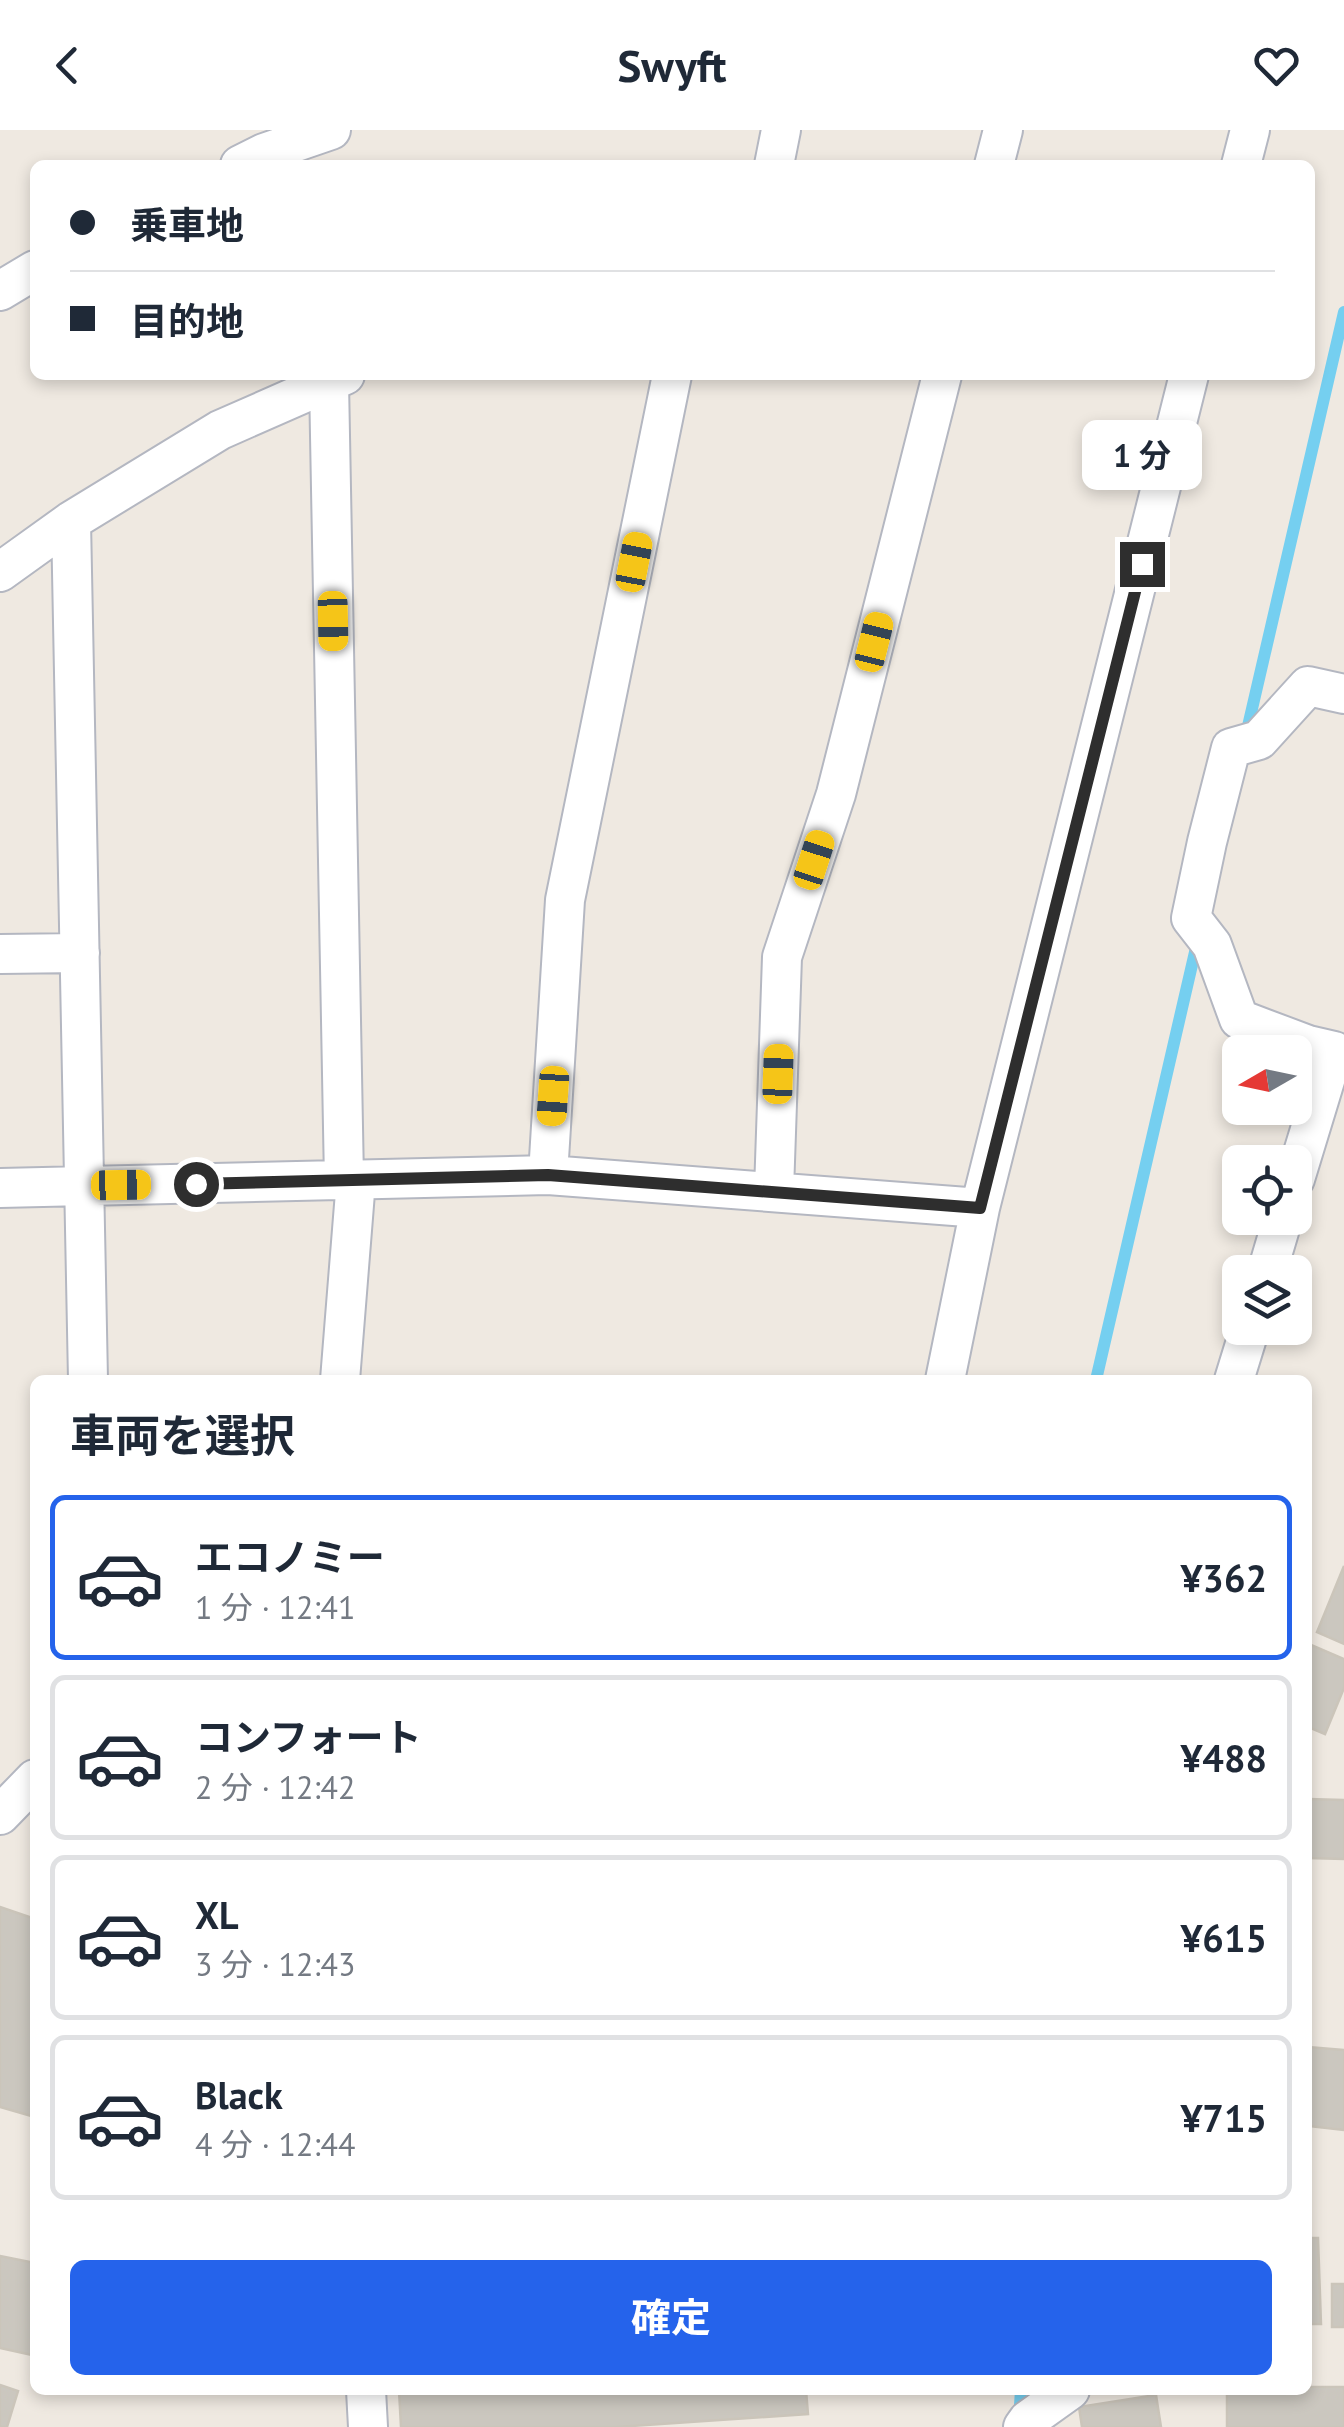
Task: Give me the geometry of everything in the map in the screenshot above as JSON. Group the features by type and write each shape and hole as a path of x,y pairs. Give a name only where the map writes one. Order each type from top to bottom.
{"street":[{"path":"250,160 331,130"},
{"path":"775,160 780,130"},
{"path":"995,160 1002,130"},
{"path":"1242,160 1250,130"},
{"path":"0,291 30,273"},
{"path":"0,572 71,521 220,430 332,380"},
{"path":"337,380 350,1180 340,1375"},
{"path":"548,1175 565,900 671,380"},
{"path":"774,1192 782,957 836,794 941,380"},
{"path":"945,1375 980,1208 1189,380"},
{"path":"71,521 88,1375"},
{"path":"1307,1145 1339,1052 1308,1045 1239,1019 1212,946 1191,918 1231,748 1258,740 1308,686 1344,694"},
{"path":"0,954 80,953"},
{"path":"0,1188 548,1175 980,1208"},
{"path":"1236,1375 1245,1345"},
{"path":"0,1815 30,1784"},
{"path":"366,2395 368,2427"},
{"path":"1022,2427 1063,2395"}],"building":[{"path":"1344,1566 1344,1644 1317,1632"},
{"path":"1312,1645 1344,1659 1344,1688 1325,1734 1312,1729"},
{"path":"1312,1799 1344,1800 1344,1859 1312,1858"},
{"path":"0,1907 30,1917 30,2116 0,2107"},
{"path":"1312,2047 1344,2050 1344,2130 1312,2126"},
{"path":"1312,2238 1318,2238 1321,2324 1312,2324"},
{"path":"0,2256 30,2262 30,2355 0,2348"},
{"path":"1332,2284 1344,2284 1344,2327 1332,2327"},
{"path":"0,2385 18,2391 7,2427 0,2427"},
{"path":"1312,2387 1344,2387 1344,2427 1227,2427 1227,2395 1312,2395"},
{"path":"399,2395 806,2395 808,2414 617,2427 401,2427"},
{"path":"1156,2395 1161,2427 1082,2427 1079,2407"}],"waterway":[{"path":"1245,739 1344,312"},
{"path":"1097,1375 1198,939"},
{"path":"1019,2420 1021,2395"}],"route":[{"path":"196,1184 548,1175 980,1208 1142,564"}]}
